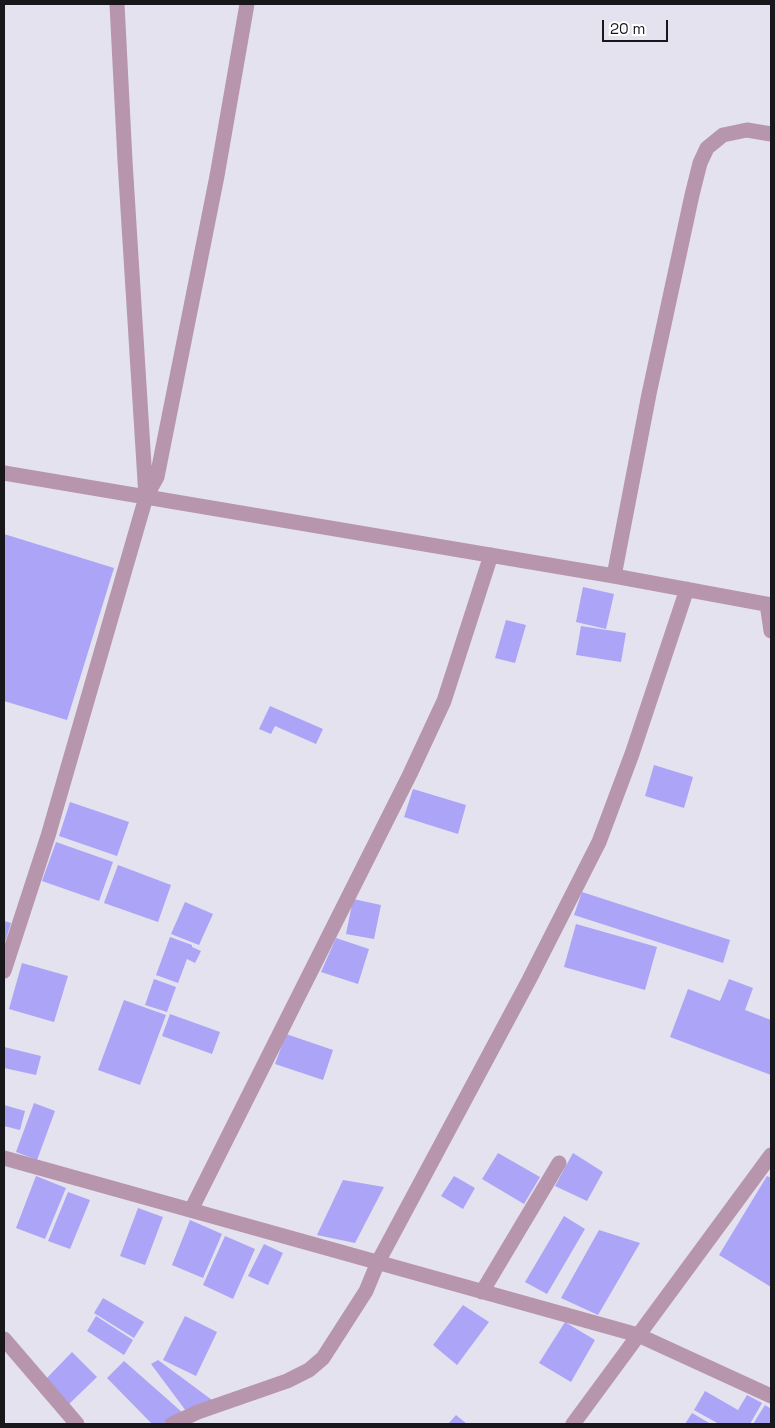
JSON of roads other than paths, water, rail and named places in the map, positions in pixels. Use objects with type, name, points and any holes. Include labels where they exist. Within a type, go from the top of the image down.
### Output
[{"type":"street","points":[[117,4],[146,498]]},
{"type":"street","points":[[4,971],[48,836],[146,498],[157,477],[217,176],[247,4]]},
{"type":"street","points":[[614,576],[649,394],[700,163],[707,148],[723,135],[747,130],[771,134]]},
{"type":"street","points":[[4,473],[769,604],[771,631]]},
{"type":"street","points":[[191,1210],[419,756],[444,702],[491,555]]},
{"type":"street","points":[[172,1424],[198,1412],[288,1381],[310,1370],[323,1358],[366,1291],[378,1262],[529,980],[599,842],[632,754],[687,589]]},
{"type":"street","points":[[572,1424],[771,1155]]},
{"type":"street","points":[[4,1158],[638,1335],[771,1396]]},
{"type":"street","points":[[482,1292],[559,1163]]},
{"type":"street","points":[[4,1339],[77,1424]]}]
